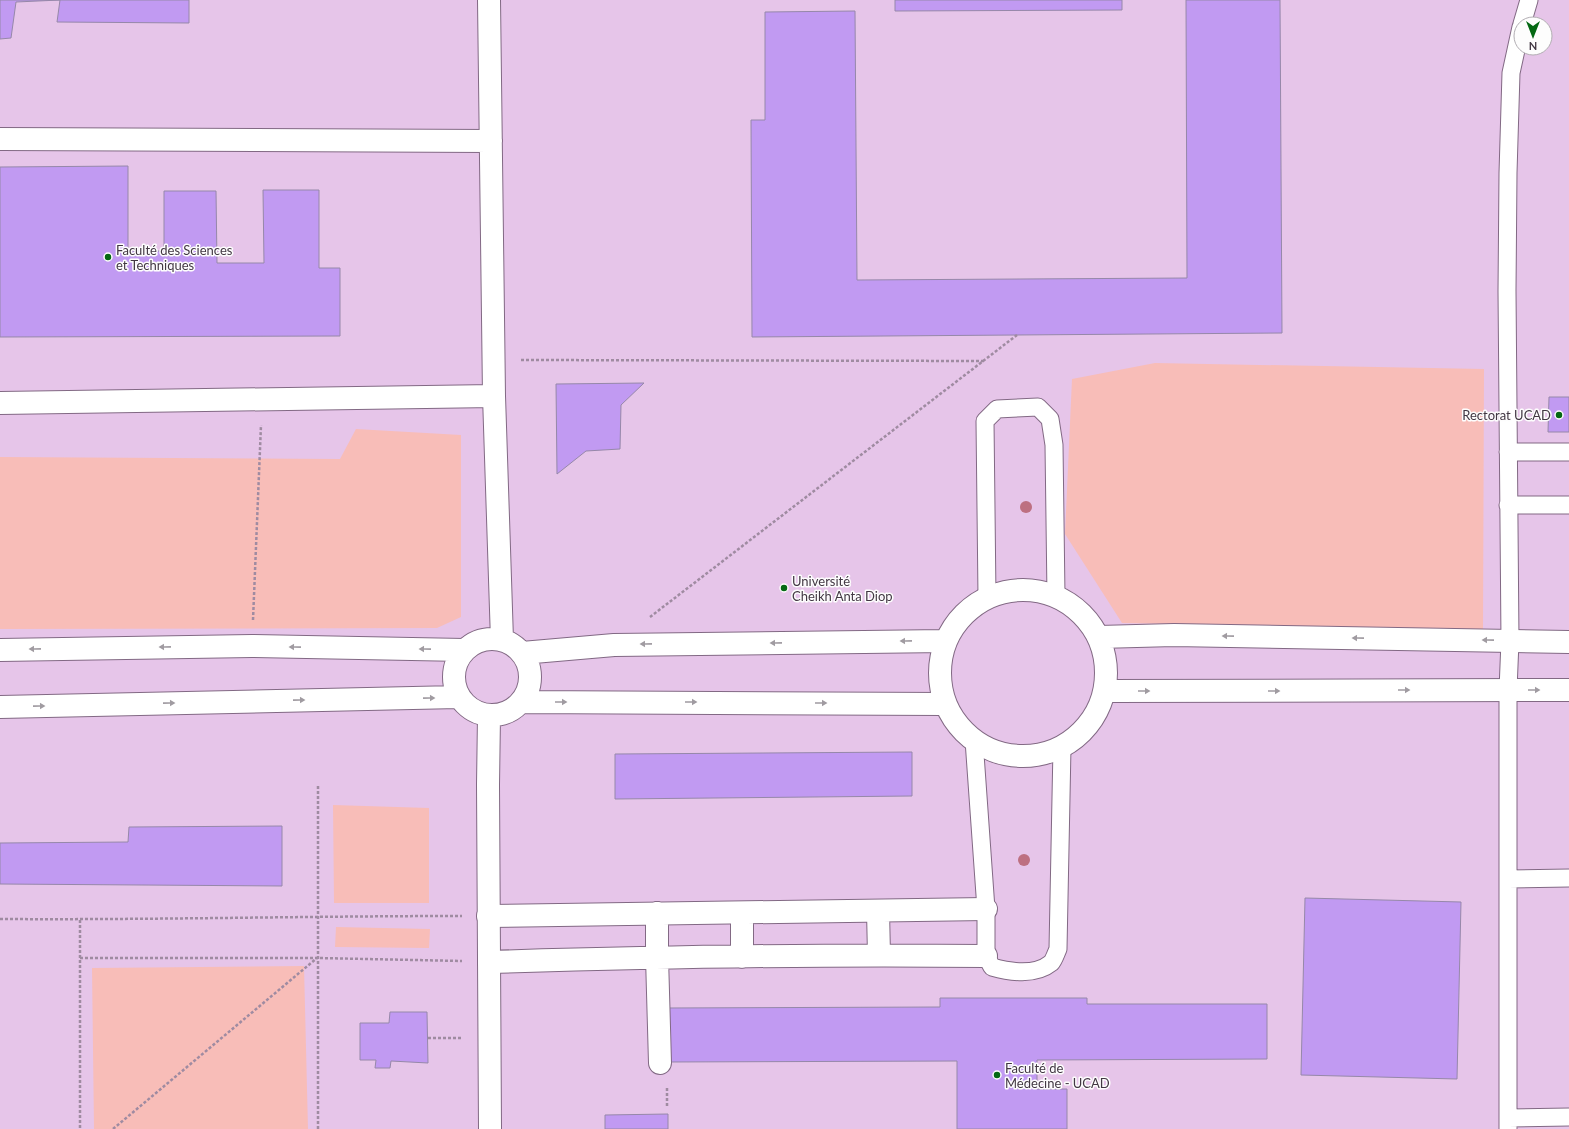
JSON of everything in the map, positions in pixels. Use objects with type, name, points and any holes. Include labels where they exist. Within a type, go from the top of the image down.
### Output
[{"type":"street","points":[[489,0],[493,360],[502,640]]},
{"type":"street","points":[[0,138],[491,142]]},
{"type":"street","points":[[0,403],[262,398],[494,396]]},
{"type":"street","points":[[1009,590],[1033,590],[1056,596],[1073,606],[1083,615],[1099,637],[1106,664],[1105,691],[1096,714],[1082,732],[1062,747],[1040,754],[1016,756],[994,751],[974,740],[956,724],[945,704],[940,683],[940,661],[945,641],[955,623],[970,608],[987,597],[1009,590]]},
{"type":"street","points":[[1099,637],[1174,635],[1569,642]]},
{"type":"street","points":[[492,638],[502,640],[513,645],[522,653],[528,664],[530,677],[528,690],[522,702],[507,712],[489,716],[477,713],[466,706],[458,697],[454,685],[453,673],[456,661],[464,650],[472,644],[492,638]]},
{"type":"street","points":[[522,653],[614,645],[945,641]]},
{"type":"street","points":[[0,650],[252,646],[464,650]]},
{"type":"street","points":[[1105,691],[1569,690]]},
{"type":"street","points":[[0,707],[458,697]]},
{"type":"street","points":[[522,702],[945,704]]},
{"type":"street","points":[[489,716],[488,916],[490,1129]]},
{"type":"street","points":[[488,916],[986,909]]},
{"type":"street","points":[[878,911],[878,955]]},
{"type":"street","points":[[742,913],[742,957]]},
{"type":"street","points":[[658,914],[657,957],[660,1063]]},
{"type":"street","points":[[489,962],[657,957],[878,955],[986,956]]},
{"type":"lane","points":[[1524,16],[1529,0]]},
{"type":"lane","points":[[1515,56],[1511,73],[1507,283],[1510,641],[1508,690],[1508,1124],[1569,1117]]},
{"type":"lane","points":[[987,597],[985,421],[997,409],[1038,407],[1050,419],[1054,445],[1056,596]]},
{"type":"lane","points":[[1508,452],[1569,452]]},
{"type":"lane","points":[[1508,505],[1569,505]]},
{"type":"lane","points":[[974,740],[986,909],[986,956],[992,967],[1009,972],[1035,971],[1051,962],[1058,949],[1062,747]]},
{"type":"lane","points":[[1508,879],[1569,878]]},
{"type":"path","points":[[614,645],[1017,335]]},
{"type":"path","points":[[493,360],[984,361]]},
{"type":"path","points":[[252,646],[262,398]]},
{"type":"path","points":[[318,786],[318,1129]]},
{"type":"path","points":[[0,919],[488,916]]},
{"type":"path","points":[[80,919],[80,1129]]},
{"type":"path","points":[[80,958],[318,958],[489,962]]},
{"type":"path","points":[[113,1129],[318,958]]},
{"type":"path","points":[[428,1038],[489,1038]]},
{"type":"shaded area","name":"Université Cheikh Anta Diop","points":[[0,0],[1569,0],[1569,1129],[0,1129]]},
{"type":"shaded area","points":[[1155,363],[1484,369],[1483,630],[1122,623],[1065,534],[1072,379]]},
{"type":"shaded area","points":[[356,429],[461,435],[461,617],[437,628],[0,629],[0,457],[340,459]]},
{"type":"shaded area","points":[[333,805],[429,808],[429,903],[334,903]]},
{"type":"shaded area","points":[[336,927],[430,929],[429,948],[335,947]]},
{"type":"shaded area","points":[[304,966],[308,1129],[94,1129],[92,968]]},
{"type":"building","points":[[0,0],[60,0],[16,2],[11,38],[0,39]]},
{"type":"building","points":[[60,0],[189,0],[189,23],[57,22]]},
{"type":"building","points":[[895,0],[1122,0],[1122,10],[895,11]]},
{"type":"building","points":[[1186,0],[1280,0],[1282,333],[752,337],[751,120],[765,120],[765,12],[855,11],[857,280],[1187,278]]},
{"type":"building","name":"Faculté des Sciences et Techniques","points":[[128,166],[128,251],[164,251],[164,191],[216,191],[217,263],[264,263],[263,190],[319,190],[319,268],[340,268],[340,336],[0,337],[0,167]]},
{"type":"building","points":[[644,383],[621,405],[620,449],[586,451],[557,474],[556,384]]},
{"type":"building","name":"Rectorat UCAD","points":[[1549,397],[1569,397],[1569,432],[1548,432]]},
{"type":"building","points":[[912,752],[912,796],[615,799],[615,754]]},
{"type":"building","points":[[282,826],[282,886],[0,884],[0,843],[128,842],[129,827]]},
{"type":"building","points":[[1305,898],[1461,902],[1457,1079],[1301,1075]]},
{"type":"building","name":"Faculté de Médecine - UCAD","points":[[940,998],[1087,998],[1087,1004],[1267,1004],[1267,1059],[1037,1060],[1037,1089],[1067,1089],[1067,1129],[957,1129],[957,1061],[666,1062],[665,1008],[940,1007]]},
{"type":"building","points":[[390,1012],[427,1012],[428,1063],[391,1061],[390,1068],[375,1068],[376,1060],[360,1060],[360,1023],[389,1023]]},
{"type":"building","points":[[668,1114],[668,1129],[605,1129],[605,1115]]},
{"type":"place","name":"Faculté des Sciences et Techniques","points":[[108,257]]},
{"type":"place","name":"Rectorat UCAD","points":[[1559,415]]},
{"type":"place","name":"Université Cheikh Anta Diop","points":[[784,588]]},
{"type":"place","name":"Faculté de Médecine - UCAD","points":[[997,1075]]}]
